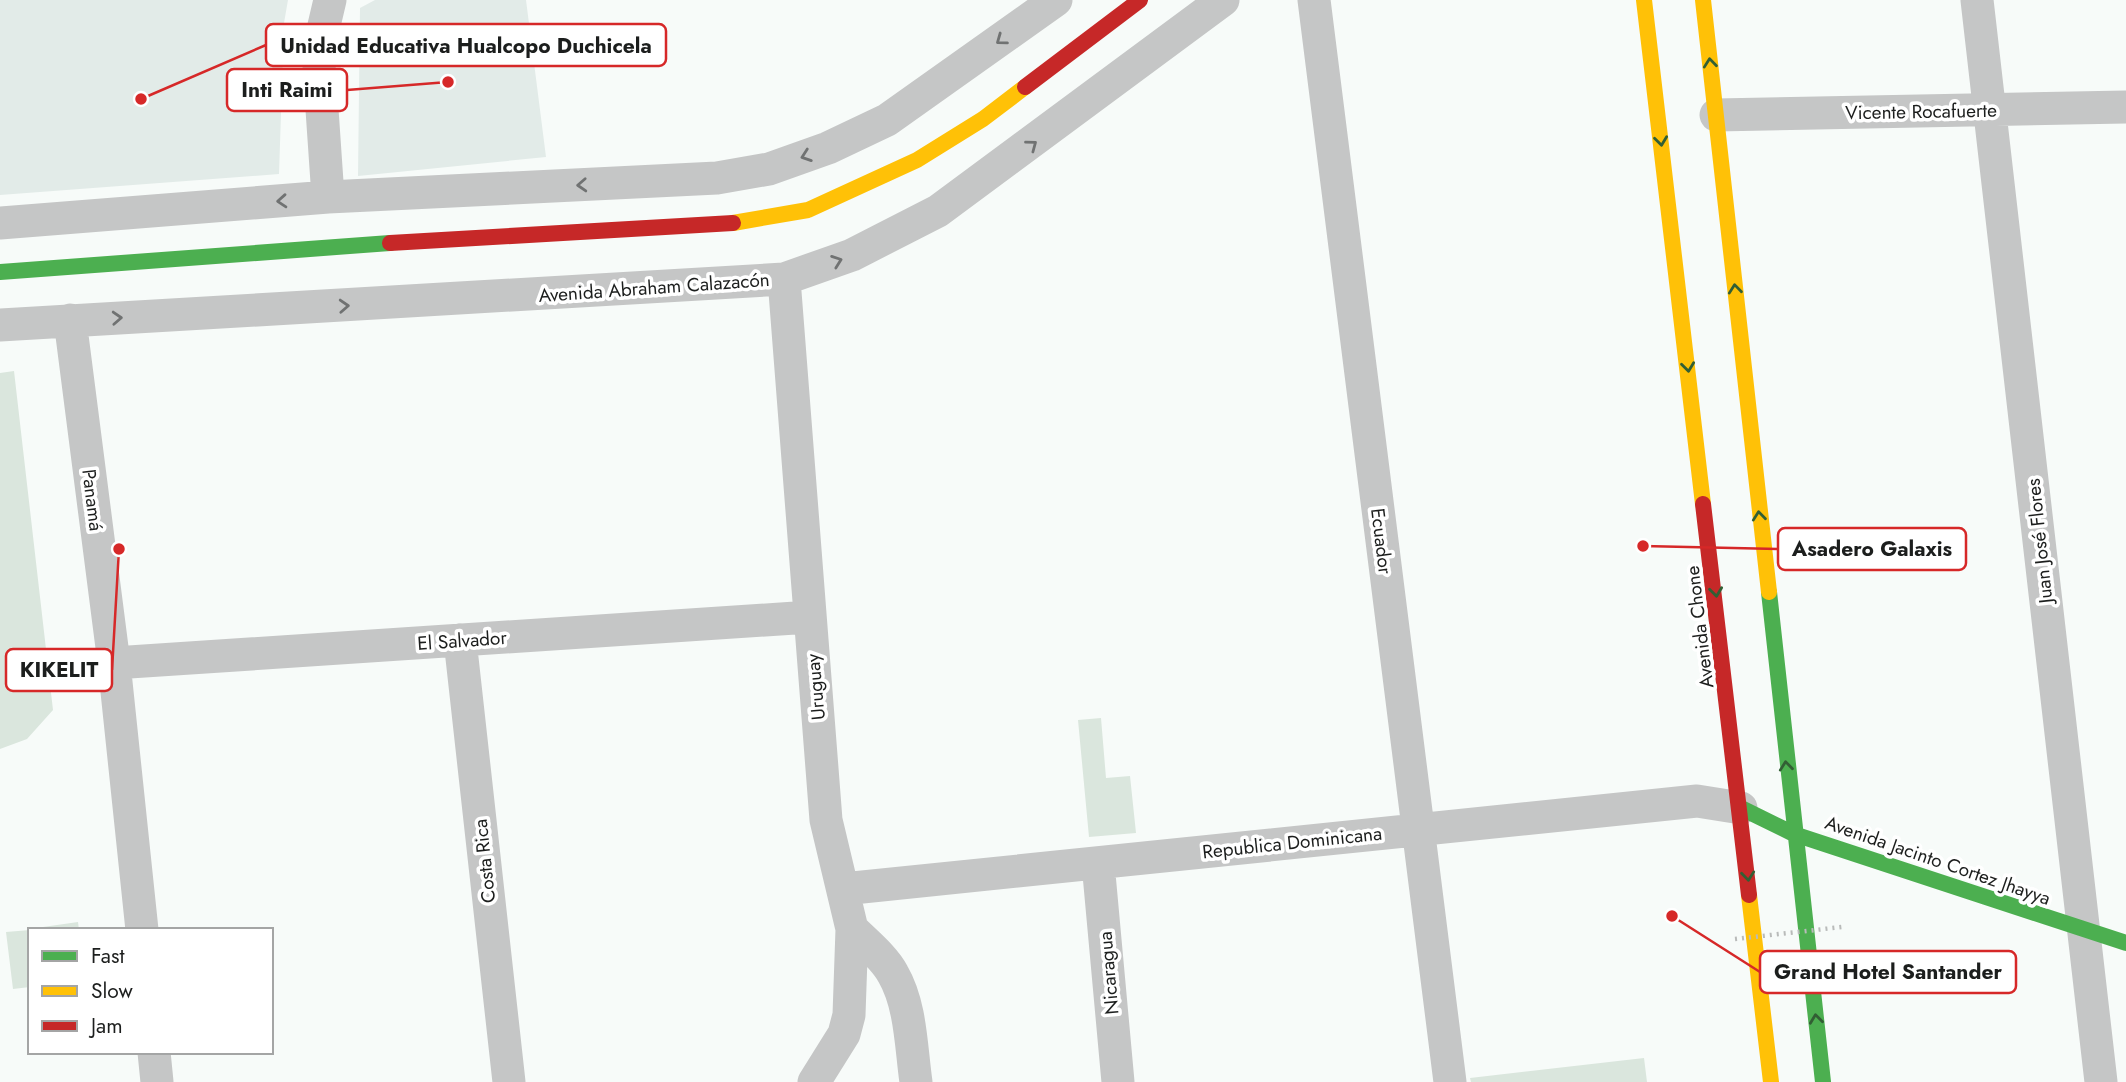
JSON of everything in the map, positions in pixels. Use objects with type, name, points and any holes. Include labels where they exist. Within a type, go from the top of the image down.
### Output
[{"type":"main road","points":[[0,272],[450,239],[724,225],[808,210],[917,160],[983,119],[1140,0]]},
{"type":"main road","name":"Avenida Chone","points":[[1644,0],[1741,808],[1771,1082]]},
{"type":"main road","points":[[1703,0],[1823,1082]]},
{"type":"main road","name":"Avenida Jacinto Cortez Jhayya","points":[[1741,808],[1794,834],[2082,931],[2126,943]]},
{"type":"street","points":[[328,197],[318,51],[330,0]]},
{"type":"street","points":[[0,223],[328,197],[704,178],[769,169],[828,148],[887,120],[1056,0]]},
{"type":"street","name":"Avenida Abraham Calazacón","points":[[0,325],[784,279],[852,255],[938,211],[1223,0]]},
{"type":"street","name":"Ecuador","points":[[1314,0],[1450,1082]]},
{"type":"street","name":"Juan José Flores","points":[[1977,0],[2101,1082]]},
{"type":"street","name":"Vicente Rocafuerte","points":[[1716,115],[2126,107]]},
{"type":"street","name":"Uruguay","points":[[784,279],[826,820],[852,929],[849,1015],[844,1034],[814,1082]]},
{"type":"street","name":"Panamá","points":[[71,320],[114,663],[142,928]]},
{"type":"street","name":"El Salvador","points":[[114,663],[810,617]]},
{"type":"street","name":"Costa Rica","points":[[460,640],[509,1082]]},
{"type":"street","name":"Republica Dominicana","points":[[843,889],[1696,801],[1741,808]]},
{"type":"street","name":"Nicaragua","points":[[1098,863],[1118,1082]]},
{"type":"street","points":[[852,929],[883,960],[898,984],[907,1017],[916,1082]]},
{"type":"street","points":[[154,1054],[157,1082]]},
{"type":"path","points":[[1735,939],[1842,927]]},
{"type":"shaded area","points":[[0,0],[288,0],[284,23],[279,174],[0,195]]},
{"type":"shaded area","points":[[375,0],[526,0],[546,157],[358,176],[360,8]]},
{"type":"building","points":[[14,371],[53,710],[27,739],[0,749],[0,373]]},
{"type":"building","points":[[1101,718],[1106,778],[1130,776],[1136,833],[1089,837],[1078,720]]},
{"type":"building","points":[[78,922],[79,928],[36,928]]},
{"type":"building","points":[[28,930],[28,987],[13,989],[6,932]]},
{"type":"building","points":[[1644,1058],[1647,1082],[1471,1082],[1470,1078]]},
{"type":"traffic: fast","points":[[0,272],[390,243]]},
{"type":"traffic: fast","points":[[1769,592],[1823,1082]]},
{"type":"traffic: fast","points":[[1741,808],[1794,834],[2126,943]]},
{"type":"traffic: slow","points":[[1644,0],[1703,504]]},
{"type":"traffic: slow","points":[[1703,0],[1769,592]]},
{"type":"traffic: slow","points":[[733,223],[808,210],[917,160],[983,119],[1025,87]]},
{"type":"traffic: slow","points":[[1749,895],[1771,1082]]},
{"type":"traffic: jam","points":[[1025,87],[1140,0]]},
{"type":"traffic: jam","points":[[390,243],[733,223]]},
{"type":"traffic: jam","points":[[1703,504],[1749,895]]},
{"type":"place","name":"Inti Raimi","points":[[448,82]]},
{"type":"place","name":"Unidad Educativa Hualcopo Duchicela","points":[[141,99]]},
{"type":"place","name":"Asadero Galaxis","points":[[1643,546]]},
{"type":"place","name":"KIKELIT","points":[[119,549]]},
{"type":"place","name":"Grand Hotel Santander","points":[[1672,916]]}]
